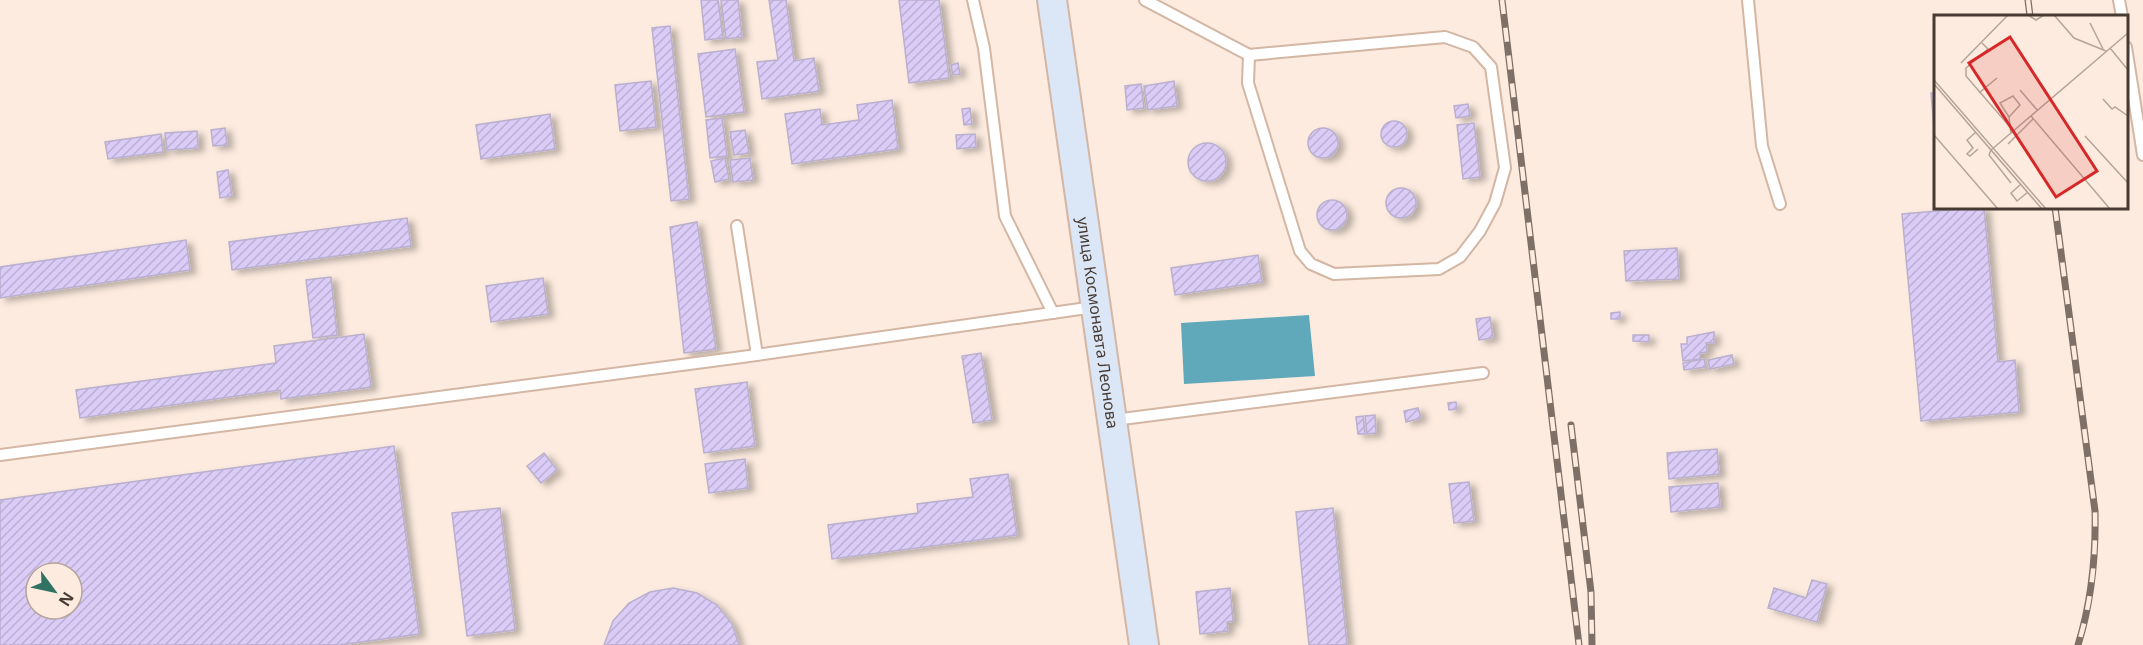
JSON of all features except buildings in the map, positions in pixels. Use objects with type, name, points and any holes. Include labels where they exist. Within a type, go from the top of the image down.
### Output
[{"type":"street","name":"улица Космонавта Леонова","points":[[1052,0],[1143,645]]},
{"type":"lane","points":[[973,0],[984,48],[1005,216],[1053,313]]},
{"type":"lane","points":[[1145,0],[1249,55],[1445,37],[1473,47],[1491,67],[1505,168],[1490,213],[1480,231],[1460,257],[1439,269],[1334,274],[1311,264],[1300,251],[1248,83],[1249,55]]},
{"type":"lane","points":[[1748,0],[1762,146],[1780,204]]},
{"type":"lane","points":[[2119,0],[2122,15]]},
{"type":"lane","points":[[2128,54],[2143,155]]},
{"type":"lane","points":[[737,226],[757,355]]},
{"type":"lane","points":[[0,455],[757,355],[1095,307]]},
{"type":"lane","points":[[1111,421],[1483,373]]},
{"type":"water","points":[[1309,315],[1315,376],[1184,384],[1181,323]]},
{"type":"railway","points":[[1502,0],[1579,645]]},
{"type":"railway","points":[[2028,0],[2030,15]]},
{"type":"railway","points":[[2055,208],[2095,511],[2092,578],[2087,612],[2078,645]]},
{"type":"railway","points":[[1571,425],[1591,592],[1592,645]]}]
